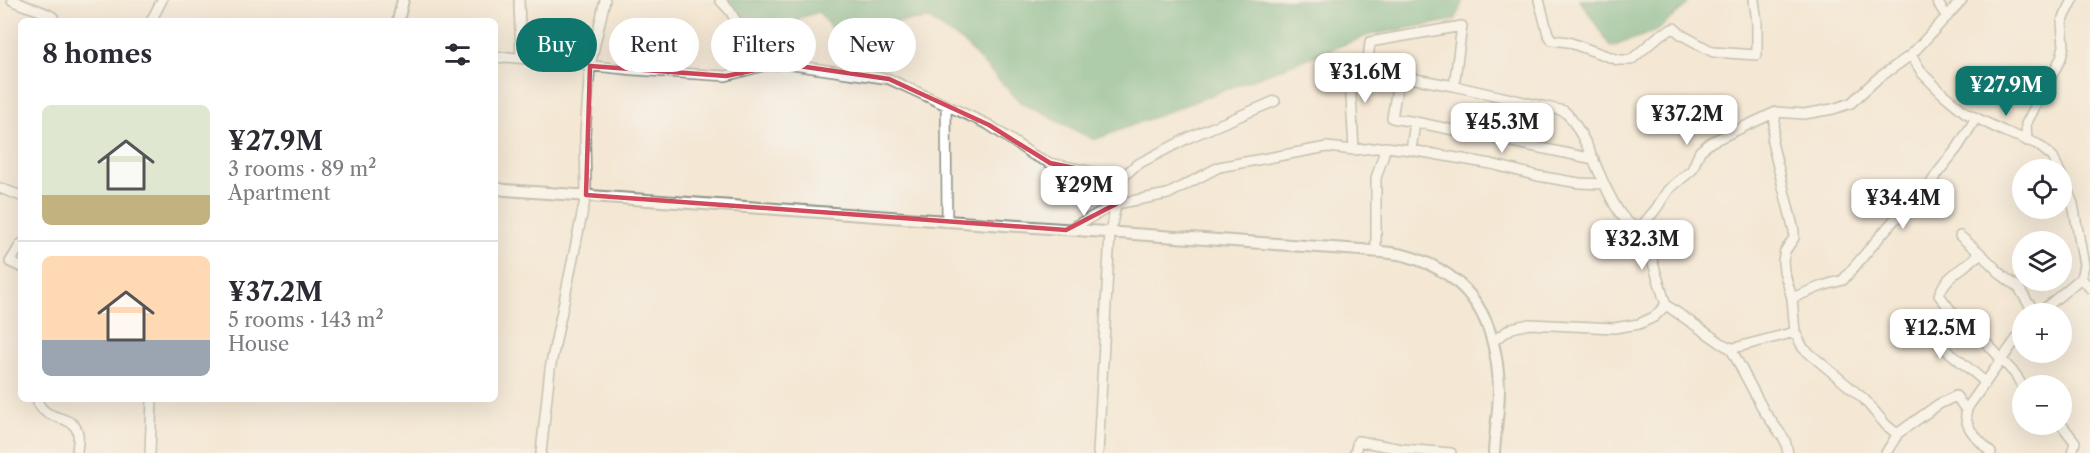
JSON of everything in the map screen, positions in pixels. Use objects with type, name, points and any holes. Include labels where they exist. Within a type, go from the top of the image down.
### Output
[{"type":"street","points":[[12,0],[21,5],[42,9],[53,18]]},
{"type":"street","points":[[153,18],[162,0]]},
{"type":"street","points":[[399,18],[403,0]]},
{"type":"street","points":[[519,0],[519,18]]},
{"type":"street","points":[[597,35],[605,0]]},
{"type":"street","points":[[720,0],[734,18]]},
{"type":"street","points":[[1539,0],[1548,34],[1552,40],[1568,42],[1618,60],[1631,60],[1660,35],[1674,28],[1713,52],[1757,55],[1754,0]]},
{"type":"street","points":[[1936,0],[1947,17]]},
{"type":"street","points":[[1639,229],[1668,190],[1692,170],[1700,151],[1711,142],[1776,112],[1804,114],[1851,104],[1877,79],[1911,55],[1962,0]]},
{"type":"street","points":[[2027,141],[2026,124],[2061,58],[2064,46],[2062,22],[2073,0]]},
{"type":"street","points":[[1454,86],[1462,26],[1370,42],[1367,69],[1564,111],[1570,117],[1594,159],[1620,214],[1633,227],[1639,229],[1653,263],[1666,305],[1730,347],[1764,411],[1785,440],[1788,453]]},
{"type":"street","points":[[1911,55],[1923,74],[1943,94],[1976,118],[2037,144],[2054,159]]},
{"type":"street","points":[[498,58],[516,58]]},
{"type":"street","points":[[1349,61],[1354,150]]},
{"type":"street","points":[[597,67],[726,76],[741,72]]},
{"type":"street","points":[[816,68],[889,79],[989,125],[1012,138],[1033,155],[1050,163],[1122,178]]},
{"type":"street","points":[[541,453],[550,369],[586,195],[585,134],[590,72]]},
{"type":"street","points":[[1399,76],[1392,118],[1594,159]]},
{"type":"street","points":[[1098,453],[1110,233],[1122,178],[1136,165],[1181,141],[1228,119],[1275,101]]},
{"type":"street","points":[[946,105],[947,222]]},
{"type":"street","points":[[1776,112],[1772,142],[1794,231],[1794,238],[1785,251],[1783,261],[1792,298],[1795,332],[1803,348],[1864,399],[1886,425],[1897,434],[1899,432]]},
{"type":"street","points":[[1792,298],[1822,285],[1843,280],[1894,220],[1918,205],[1976,118]]},
{"type":"street","points":[[1411,150],[1415,122]]},
{"type":"street","points":[[1066,230],[1116,204],[1168,194],[1219,167],[1327,147],[1354,150],[1386,147],[1411,150],[1568,181],[1604,184]]},
{"type":"street","points":[[1376,252],[1376,178],[1386,147]]},
{"type":"street","points":[[0,188],[18,195]]},
{"type":"street","points":[[498,188],[1406,255],[1453,278],[1480,308],[1493,341],[1499,390],[1494,453]]},
{"type":"street","points":[[2050,303],[2081,278],[2084,265],[2072,202]]},
{"type":"street","points":[[1960,236],[2019,288],[2028,303]]},
{"type":"street","points":[[18,249],[10,262],[18,266]]},
{"type":"street","points":[[1980,253],[1943,282],[1939,295],[1963,326],[1981,337],[2016,375]]},
{"type":"street","points":[[2081,278],[2090,288]]},
{"type":"street","points":[[1493,341],[1512,328],[1529,324],[1614,328],[1639,324],[1654,317],[1666,305]]},
{"type":"street","points":[[1913,321],[1937,344],[1946,348],[1985,382]]},
{"type":"street","points":[[1730,347],[1742,347],[1795,332]]},
{"type":"street","points":[[1991,453],[1966,423],[1964,416],[2012,345]]},
{"type":"street","points":[[1886,453],[1899,432],[1939,404],[1956,396],[1966,411]]},
{"type":"street","points":[[38,402],[47,414],[62,418],[75,427],[78,434],[77,453]]},
{"type":"street","points":[[150,453],[152,402]]},
{"type":"street","points":[[2070,435],[2075,442],[2072,453]]},
{"type":"street","points":[[1355,453],[1358,441],[1402,449],[1451,453]]},
{"type":"highlighted area","points":[[785,64],[889,79],[989,125],[1050,163],[1122,178],[1116,204],[1066,230],[586,195],[590,66],[726,76]]},
{"type":"green space","points":[[724,0],[1463,0],[1455,20],[1369,35],[1094,140],[1021,103],[963,42],[929,19],[828,18],[828,24],[819,12],[799,18],[737,18]]},
{"type":"green space","points":[[1580,0],[1684,0],[1688,4],[1656,31],[1611,47]]}]
